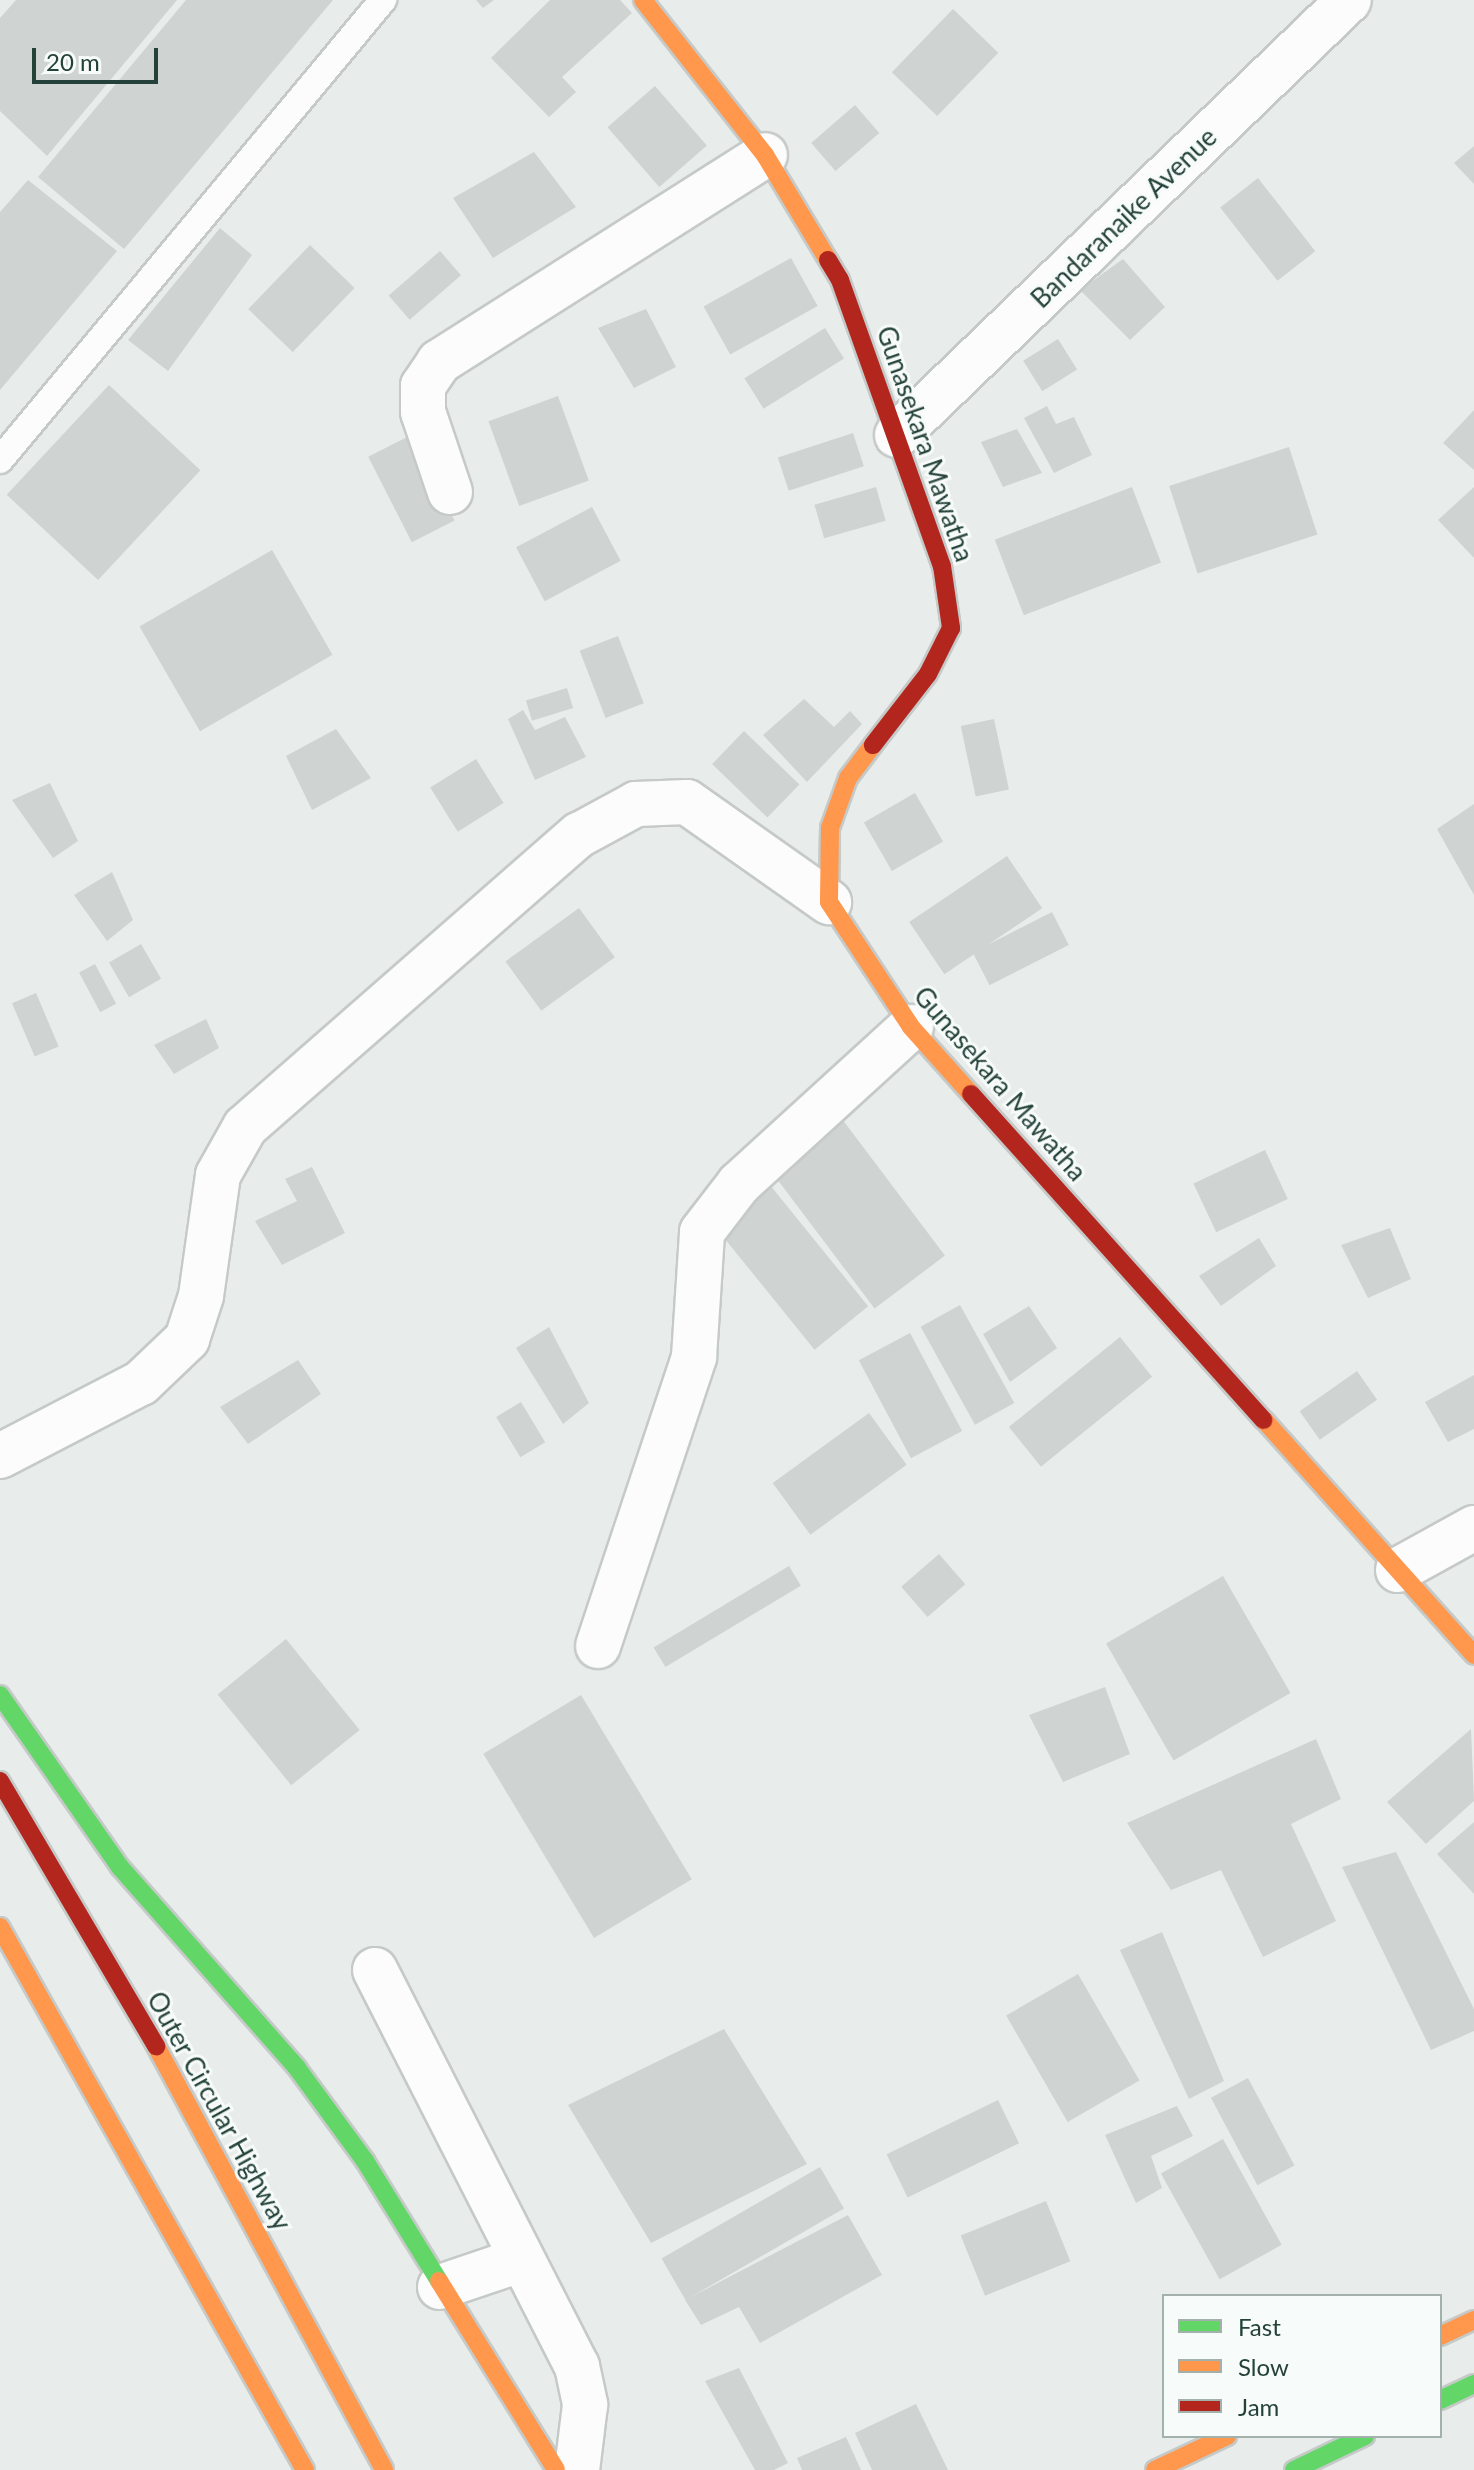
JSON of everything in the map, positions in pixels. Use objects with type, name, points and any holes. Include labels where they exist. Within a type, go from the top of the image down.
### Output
[{"type":"main road","name":"Gunasekara Mawatha","points":[[643,0],[765,155],[840,280],[942,566],[951,628],[928,674],[848,778],[830,828],[829,902],[911,1027],[1474,1655]]},
{"type":"main road","points":[[0,1695],[120,1867],[297,2068],[365,2161],[440,2287],[556,2470]]},
{"type":"main road","name":"Outer Circular Highway","points":[[0,1781],[137,2012],[384,2470]]},
{"type":"main road","points":[[0,1927],[305,2470]]},
{"type":"main road","points":[[1442,2335],[1474,2320]]},
{"type":"main road","points":[[1442,2399],[1474,2384]]},
{"type":"main road","points":[[1155,2470],[1223,2438]]},
{"type":"main road","points":[[1294,2470],[1361,2438]]},
{"type":"street","name":"Bandaranaike Avenue","points":[[897,435],[1349,0]]},
{"type":"street","points":[[450,492],[423,412],[423,386],[439,362],[765,155]]},
{"type":"street","points":[[0,1456],[141,1383],[187,1339],[201,1296],[218,1175],[245,1127],[579,835],[636,804],[687,802],[829,902]]},
{"type":"street","points":[[598,1646],[694,1357],[702,1232],[739,1184],[911,1027]]},
{"type":"street","points":[[1398,1570],[1474,1528]]},
{"type":"street","points":[[375,1970],[520,2260],[577,2366],[585,2405],[577,2470]]},
{"type":"street","points":[[440,2287],[520,2260]]},
{"type":"lane","points":[[0,460],[383,0]]},
{"type":"building","points":[[16,0],[177,0],[47,156],[0,111],[0,18]]},
{"type":"building","points":[[186,0],[333,0],[124,249],[38,177]]},
{"type":"building","points":[[476,0],[494,0],[483,8]]},
{"type":"building","points":[[550,0],[620,0],[632,13],[562,77],[576,92],[549,117],[491,58]]},
{"type":"building","points":[[953,9],[998,53],[937,116],[892,72]]},
{"type":"building","points":[[655,86],[707,146],[659,187],[607,127]]},
{"type":"building","points":[[855,105],[879,133],[836,171],[811,143]]},
{"type":"building","points":[[1474,146],[1474,184],[1454,163]]},
{"type":"building","points":[[534,152],[576,207],[493,258],[453,198]]},
{"type":"building","points":[[1258,178],[1315,251],[1277,281],[1220,208]]},
{"type":"building","points":[[28,180],[117,251],[0,390],[0,212]]},
{"type":"building","points":[[220,228],[252,255],[168,371],[128,340]]},
{"type":"building","points":[[310,245],[355,288],[293,352],[248,309]]},
{"type":"building","points":[[440,251],[461,275],[410,320],[389,296]]},
{"type":"building","points":[[791,258],[818,306],[730,355],[704,306]]},
{"type":"building","points":[[1123,259],[1165,307],[1130,340],[1080,290]]},
{"type":"building","points":[[646,309],[676,367],[634,388],[598,328]]},
{"type":"building","points":[[825,328],[844,359],[764,409],[744,378]]},
{"type":"building","points":[[1058,339],[1077,370],[1042,391],[1023,361]]},
{"type":"building","points":[[109,385],[200,470],[98,580],[7,495]]},
{"type":"building","points":[[558,396],[589,481],[519,506],[488,421]]},
{"type":"building","points":[[1047,406],[1056,424],[1074,417],[1092,455],[1054,473],[1024,418]]},
{"type":"building","points":[[1474,410],[1474,470],[1443,443]]},
{"type":"building","points":[[1017,429],[1042,473],[1003,487],[981,442]]},
{"type":"building","points":[[853,433],[864,466],[789,491],[778,457]]},
{"type":"building","points":[[411,435],[455,521],[412,542],[368,457]]},
{"type":"building","points":[[1289,447],[1317,534],[1198,573],[1169,486]]},
{"type":"building","points":[[876,487],[886,521],[824,538],[814,505]]},
{"type":"building","points":[[1132,487],[1161,563],[1024,615],[995,540]]},
{"type":"building","points":[[1474,487],[1474,558],[1438,520]]},
{"type":"building","points":[[592,507],[621,561],[545,601],[516,547]]},
{"type":"building","points":[[272,550],[332,655],[200,731],[139,626]]},
{"type":"building","points":[[618,636],[644,703],[606,718],[580,651]]},
{"type":"building","points":[[567,688],[573,708],[532,721],[526,701]]},
{"type":"building","points":[[804,699],[834,727],[850,711],[862,724],[807,782],[763,735]]},
{"type":"building","points":[[523,710],[535,730],[565,717],[586,757],[535,780],[508,719]]},
{"type":"building","points":[[994,719],[1009,789],[976,796],[961,726]]},
{"type":"building","points":[[336,729],[371,778],[312,810],[286,756]]},
{"type":"building","points":[[744,731],[799,784],[767,818],[712,764]]},
{"type":"building","points":[[476,759],[504,803],[458,832],[430,788]]},
{"type":"building","points":[[50,783],[78,841],[53,858],[12,800]]},
{"type":"building","points":[[915,793],[943,841],[892,871],[864,822]]},
{"type":"building","points":[[1474,804],[1474,895],[1437,829]]},
{"type":"building","points":[[1007,856],[1042,908],[944,974],[909,922]]},
{"type":"building","points":[[112,872],[133,920],[107,941],[74,895]]},
{"type":"building","points":[[579,908],[615,957],[541,1011],[505,961]]},
{"type":"building","points":[[1052,912],[1069,945],[989,985],[973,952]]},
{"type":"building","points":[[141,944],[161,979],[129,997],[109,962]]},
{"type":"building","points":[[95,964],[116,1004],[100,1012],[79,972]]},
{"type":"building","points":[[36,993],[59,1046],[35,1057],[12,1003]]},
{"type":"building","points":[[206,1019],[219,1048],[174,1074],[154,1045]]},
{"type":"building","points":[[842,1119],[945,1256],[875,1309],[772,1172]]},
{"type":"building","points":[[1265,1150],[1288,1199],[1216,1232],[1193,1183]]},
{"type":"building","points":[[312,1167],[345,1233],[282,1265],[255,1221],[297,1201],[285,1179]]},
{"type":"building","points":[[770,1185],[868,1306],[815,1350],[716,1228]]},
{"type":"building","points":[[1390,1228],[1411,1279],[1368,1298],[1341,1245]]},
{"type":"building","points":[[1259,1238],[1276,1266],[1221,1306],[1199,1276]]},
{"type":"building","points":[[960,1305],[1014,1403],[975,1425],[921,1327]]},
{"type":"building","points":[[1029,1306],[1057,1348],[1010,1382],[983,1334]]},
{"type":"building","points":[[549,1327],[589,1403],[563,1424],[516,1348]]},
{"type":"building","points":[[910,1333],[962,1431],[911,1458],[859,1360]]},
{"type":"building","points":[[1120,1337],[1152,1377],[1041,1467],[1009,1427]]},
{"type":"building","points":[[298,1360],[321,1394],[248,1444],[220,1407]]},
{"type":"building","points":[[1357,1371],[1377,1400],[1320,1440],[1300,1411]]},
{"type":"building","points":[[1474,1375],[1474,1429],[1448,1442],[1425,1402]]},
{"type":"building","points":[[521,1402],[545,1442],[520,1457],[496,1417]]},
{"type":"building","points":[[869,1413],[907,1465],[810,1535],[773,1483]]},
{"type":"building","points":[[939,1554],[965,1584],[928,1617],[901,1587]]},
{"type":"building","points":[[789,1566],[801,1586],[665,1667],[654,1647]]},
{"type":"building","points":[[1223,1576],[1290,1693],[1174,1760],[1106,1644]]},
{"type":"building","points":[[286,1639],[360,1730],[291,1785],[218,1694]]},
{"type":"building","points":[[1105,1687],[1130,1754],[1063,1782],[1029,1715]]},
{"type":"building","points":[[581,1695],[692,1879],[594,1938],[483,1754]]},
{"type":"building","points":[[1471,1729],[1474,1801],[1426,1844],[1387,1802]]},
{"type":"building","points":[[1316,1739],[1341,1799],[1291,1824],[1336,1921],[1263,1957],[1221,1870],[1171,1890],[1127,1823]]},
{"type":"building","points":[[1474,1822],[1474,1894],[1437,1854]]},
{"type":"building","points":[[1396,1852],[1474,2009],[1474,2031],[1431,2050],[1342,1867]]},
{"type":"building","points":[[1162,1932],[1224,2081],[1189,2099],[1120,1950]]},
{"type":"building","points":[[1078,1974],[1140,2081],[1068,2122],[1006,2016]]},
{"type":"building","points":[[724,2029],[807,2164],[651,2243],[568,2105]]},
{"type":"building","points":[[1248,2078],[1294,2165],[1257,2185],[1211,2098]]},
{"type":"building","points":[[998,2100],[1019,2143],[908,2198],[887,2154]]},
{"type":"building","points":[[1177,2106],[1193,2136],[1151,2156],[1162,2188],[1136,2203],[1105,2135]]},
{"type":"building","points":[[1223,2139],[1282,2245],[1220,2279],[1161,2173]]},
{"type":"building","points":[[820,2167],[844,2209],[686,2300],[662,2258]]},
{"type":"building","points":[[1046,2201],[1070,2261],[985,2296],[961,2235]]},
{"type":"building","points":[[848,2215],[882,2275],[760,2343],[739,2307],[701,2325],[685,2300]]},
{"type":"building","points":[[739,2368],[788,2463],[774,2470],[755,2470],[705,2381]]},
{"type":"building","points":[[916,2404],[948,2470],[872,2470],[855,2433]]},
{"type":"building","points":[[846,2437],[861,2470],[802,2470],[797,2458]]},
{"type":"traffic: fast","points":[[0,1695],[120,1867],[297,2068],[365,2161],[439,2281]]},
{"type":"traffic: fast","points":[[1442,2399],[1474,2384]]},
{"type":"traffic: fast","points":[[1294,2470],[1361,2438]]},
{"type":"traffic: slow","points":[[643,0],[765,155],[828,260]]},
{"type":"traffic: slow","points":[[873,745],[848,778],[830,828],[829,902],[911,1027],[971,1094]]},
{"type":"traffic: slow","points":[[1264,1420],[1474,1655]]},
{"type":"traffic: slow","points":[[0,1927],[305,2470]]},
{"type":"traffic: slow","points":[[156,2046],[384,2470]]},
{"type":"traffic: slow","points":[[439,2281],[556,2470]]},
{"type":"traffic: slow","points":[[1442,2335],[1474,2320]]},
{"type":"traffic: slow","points":[[1155,2470],[1223,2438]]},
{"type":"traffic: jam","points":[[828,260],[840,280],[942,566],[951,628],[928,674],[873,745]]},
{"type":"traffic: jam","points":[[971,1094],[1264,1420]]},
{"type":"traffic: jam","points":[[0,1781],[156,2046]]}]
